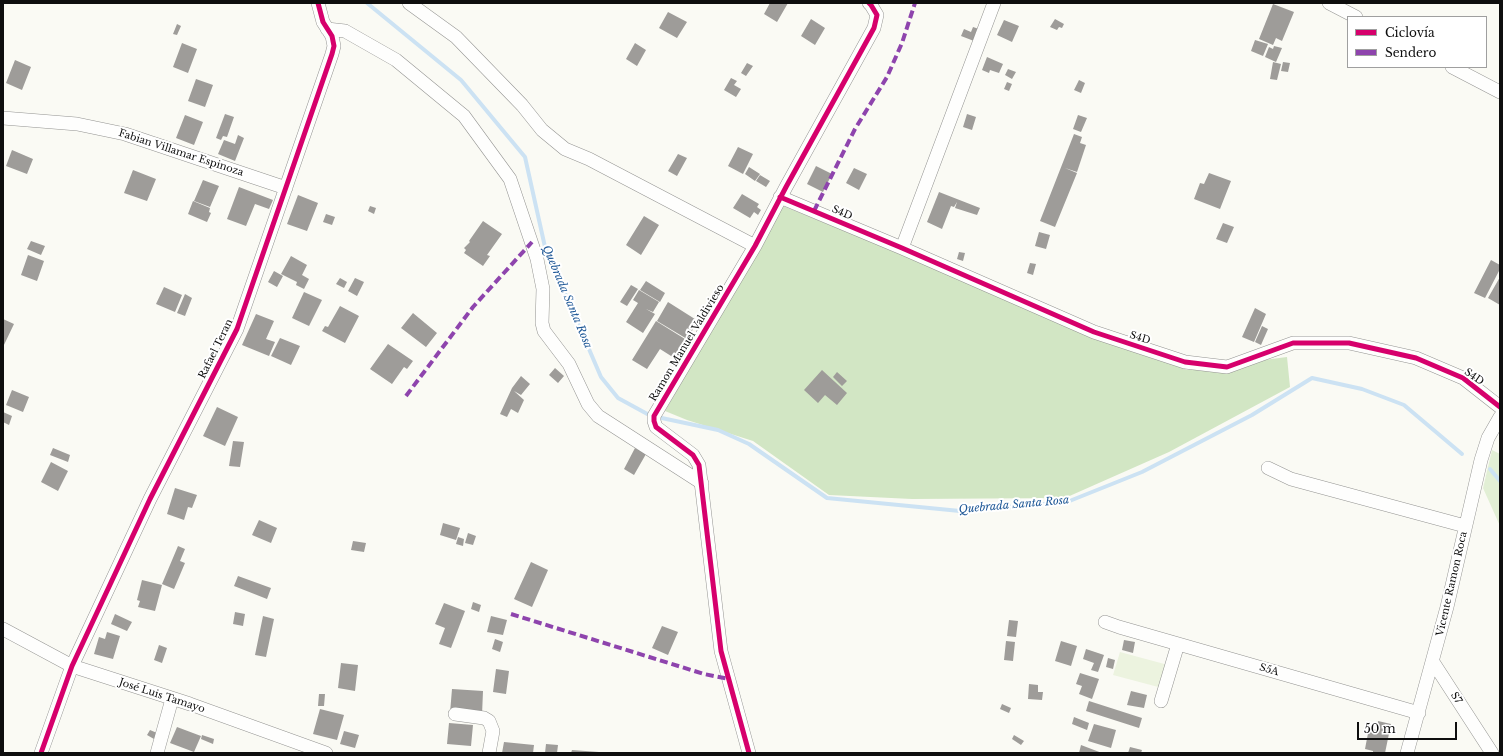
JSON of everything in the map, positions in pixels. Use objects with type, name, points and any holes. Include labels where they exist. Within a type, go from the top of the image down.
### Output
[{"type":"street","name":"Rafael Teran","points":[[41,753],[72,666],[150,499],[237,329],[334,46],[332,36],[323,22],[318,3]]},
{"type":"street","points":[[409,3],[456,37],[522,105],[542,130],[565,149],[589,159],[755,246]]},
{"type":"street","name":"Ramon Manuel Valdivieso","points":[[749,753],[721,651],[700,465],[693,455],[656,427],[654,416],[755,246],[780,197],[874,28],[877,15],[869,3]]},
{"type":"street","points":[[902,248],[994,3]]},
{"type":"street","points":[[1329,3],[1354,16]]},
{"type":"street","points":[[327,29],[345,31],[396,60],[464,116],[510,179],[537,259],[543,289],[542,323],[544,331],[569,364],[588,404],[598,416],[702,483]]},
{"type":"street","points":[[1454,68],[1500,92]]},
{"type":"street","name":"Fabian Villamar Espinoza","points":[[3,118],[77,124],[125,134],[286,188]]},
{"type":"street","name":"S4D","points":[[780,197],[902,248],[1094,332],[1185,362],[1227,367],[1293,343],[1349,343],[1416,358],[1463,378],[1500,407]]},
{"type":"street","name":"Vicente Ramon Roca","points":[[1407,753],[1433,662],[1481,460],[1488,438],[1500,417]]},
{"type":"street","points":[[1268,468],[1296,481],[1465,526]]},
{"type":"street","name":"S5A","points":[[1105,622],[1419,713]]},
{"type":"street","name":"José Luis Tamayo","points":[[3,628],[72,666],[326,753]]},
{"type":"street","points":[[1161,701],[1178,644]]},
{"type":"street","name":"S7","points":[[1433,662],[1492,753]]},
{"type":"street","points":[[157,753],[172,699]]},
{"type":"street","points":[[455,714],[484,718],[489,721],[493,731],[489,753]]},
{"type":"green space","points":[[783,206],[1187,370],[1287,357],[1290,387],[1169,452],[1065,498],[912,499],[829,495],[753,441],[687,420],[665,411]]},
{"type":"green space","points":[[1492,450],[1500,454],[1500,526],[1483,488]]},
{"type":"green space","points":[[1120,652],[1168,665],[1162,688],[1113,675]]},
{"type":"building","points":[[770,3],[788,3],[777,22],[764,14]]},
{"type":"building","points":[[1273,4],[1294,12],[1282,41],[1276,38],[1273,45],[1259,39]]},
{"type":"building","points":[[668,12],[687,22],[677,38],[659,28]]},
{"type":"building","points":[[811,19],[825,28],[815,45],[801,36]]},
{"type":"building","points":[[1055,19],[1064,24],[1062,28],[1059,27],[1057,30],[1050,27]]},
{"type":"building","points":[[1004,20],[1019,26],[1012,42],[997,35]]},
{"type":"building","points":[[177,24],[181,26],[177,35],[173,34]]},
{"type":"building","points":[[973,27],[979,29],[974,41],[961,36],[964,29],[971,32]]},
{"type":"building","points":[[1255,40],[1268,44],[1263,56],[1251,51]]},
{"type":"building","points":[[182,43],[197,49],[188,73],[173,67]]},
{"type":"building","points":[[635,43],[646,50],[637,66],[626,59]]},
{"type":"building","points":[[1274,46],[1282,48],[1276,62],[1265,57],[1269,47],[1273,49]]},
{"type":"building","points":[[987,57],[1003,64],[999,73],[990,70],[989,73],[982,70]]},
{"type":"building","points":[[15,60],[31,67],[22,90],[6,83]]},
{"type":"building","points":[[1273,62],[1281,64],[1277,80],[1270,79]]},
{"type":"building","points":[[1283,62],[1290,63],[1288,72],[1281,71]]},
{"type":"building","points":[[747,63],[753,66],[746,76],[741,73]]},
{"type":"building","points":[[1008,69],[1016,72],[1012,79],[1005,75]]},
{"type":"building","points":[[731,78],[737,81],[734,85],[741,89],[736,97],[724,90]]},
{"type":"building","points":[[196,79],[213,85],[205,107],[188,101]]},
{"type":"building","points":[[1079,80],[1085,83],[1081,93],[1074,90]]},
{"type":"building","points":[[1007,82],[1012,84],[1009,91],[1004,89]]},
{"type":"building","points":[[225,114],[234,117],[227,137],[223,136],[221,140],[216,138]]},
{"type":"building","points":[[967,114],[976,117],[972,130],[963,127]]},
{"type":"building","points":[[185,115],[203,122],[194,145],[176,138]]},
{"type":"building","points":[[1078,115],[1087,118],[1081,132],[1073,129]]},
{"type":"building","points":[[1074,134],[1082,137],[1080,143],[1086,145],[1077,172],[1065,168],[1077,173],[1055,227],[1040,221]]},
{"type":"building","points":[[238,135],[244,138],[235,161],[218,154],[224,140],[235,144]]},
{"type":"building","points":[[738,147],[753,154],[743,174],[728,166]]},
{"type":"building","points":[[12,150],[33,159],[27,174],[6,166]]},
{"type":"building","points":[[678,154],[687,158],[677,176],[668,171]]},
{"type":"building","points":[[816,166],[832,174],[823,192],[807,184]]},
{"type":"building","points":[[749,167],[760,174],[755,181],[745,174]]},
{"type":"building","points":[[854,168],[867,174],[859,190],[846,183]]},
{"type":"building","points":[[133,170],[156,179],[147,201],[124,193]]},
{"type":"building","points":[[1209,173],[1231,181],[1220,209],[1194,199],[1200,183],[1204,184]]},
{"type":"building","points":[[760,175],[770,181],[766,187],[756,181]]},
{"type":"building","points":[[203,180],[219,186],[210,207],[194,201]]},
{"type":"building","points":[[239,187],[273,200],[269,209],[255,204],[246,226],[227,219]]},
{"type":"building","points":[[939,192],[980,208],[977,215],[955,208],[957,202],[954,207],[951,206],[942,229],[927,222]]},
{"type":"building","points":[[742,194],[759,204],[757,207],[761,210],[758,215],[754,212],[750,218],[733,208]]},
{"type":"building","points":[[298,195],[318,203],[307,231],[287,224]]},
{"type":"building","points":[[193,201],[210,208],[209,212],[211,213],[207,222],[188,214]]},
{"type":"building","points":[[370,206],[376,208],[374,214],[368,211]]},
{"type":"building","points":[[326,214],[335,217],[332,225],[323,222]]},
{"type":"building","points":[[644,216],[659,225],[641,255],[626,245]]},
{"type":"building","points":[[483,221],[502,234],[487,255],[490,256],[483,266],[464,253],[466,250],[464,248],[470,242],[469,241]]},
{"type":"building","points":[[1223,223],[1234,227],[1227,243],[1216,239]]},
{"type":"building","points":[[1039,232],[1050,235],[1046,249],[1035,246]]},
{"type":"building","points":[[31,241],[45,246],[41,255],[27,249]]},
{"type":"building","points":[[959,252],[965,253],[963,261],[957,259]]},
{"type":"building","points":[[28,255],[44,261],[37,281],[21,275]]},
{"type":"building","points":[[291,256],[307,265],[302,275],[309,279],[304,289],[296,285],[297,282],[281,274]]},
{"type":"building","points":[[1491,260],[1500,265],[1500,269],[1485,298],[1474,293]]},
{"type":"building","points":[[1030,263],[1036,264],[1033,275],[1027,273]]},
{"type":"building","points":[[274,271],[283,276],[277,287],[268,282]]},
{"type":"building","points":[[1500,277],[1500,305],[1488,298]]},
{"type":"building","points":[[340,278],[347,282],[344,288],[336,284]]},
{"type":"building","points":[[355,278],[364,282],[357,296],[348,291]]},
{"type":"building","points":[[646,281],[665,293],[660,302],[640,290]]},
{"type":"building","points":[[631,285],[638,289],[627,306],[620,302]]},
{"type":"building","points":[[164,287],[182,295],[175,312],[156,304]]},
{"type":"building","points":[[639,290],[659,302],[653,312],[646,309],[655,314],[643,333],[626,322],[638,303],[633,300]]},
{"type":"building","points":[[304,292],[322,300],[309,326],[292,318]]},
{"type":"building","points":[[185,294],[192,298],[185,316],[177,313]]},
{"type":"building","points":[[668,302],[698,321],[687,339],[657,321]]},
{"type":"building","points":[[340,306],[359,316],[345,343],[322,331],[325,326],[328,327]]},
{"type":"building","points":[[1255,308],[1266,314],[1254,342],[1242,337]]},
{"type":"building","points":[[413,313],[437,333],[426,347],[401,328]]},
{"type":"building","points":[[256,314],[274,321],[266,339],[275,342],[269,356],[242,345]]},
{"type":"building","points":[[3,319],[14,324],[3,347]]},
{"type":"building","points":[[656,321],[685,339],[680,348],[685,351],[679,361],[660,349],[647,369],[632,360]]},
{"type":"building","points":[[1262,326],[1268,329],[1261,345],[1255,342]]},
{"type":"building","points":[[280,338],[300,346],[291,365],[271,356]]},
{"type":"building","points":[[388,344],[413,361],[407,369],[404,367],[392,384],[370,369]]},
{"type":"building","points":[[555,368],[564,376],[558,383],[549,375]]},
{"type":"building","points":[[822,370],[847,393],[837,405],[825,395],[818,403],[804,390]]},
{"type":"building","points":[[837,372],[847,381],[842,386],[833,377]]},
{"type":"building","points":[[521,376],[530,384],[521,395],[514,391],[524,400],[518,413],[511,409],[507,417],[500,414],[512,388]]},
{"type":"building","points":[[12,390],[29,397],[23,412],[6,405]]},
{"type":"building","points":[[217,407],[238,417],[225,446],[203,436]]},
{"type":"building","points":[[3,412],[12,416],[9,425],[3,422]]},
{"type":"building","points":[[233,441],[244,442],[240,467],[229,466]]},
{"type":"building","points":[[53,448],[70,455],[68,462],[50,455]]},
{"type":"building","points":[[635,448],[646,454],[634,475],[624,469]]},
{"type":"building","points":[[51,462],[68,471],[58,491],[41,482]]},
{"type":"building","points":[[175,488],[197,495],[192,508],[188,507],[184,520],[167,514]]},
{"type":"building","points":[[259,520],[277,528],[271,543],[252,535]]},
{"type":"building","points":[[443,523],[460,528],[456,540],[440,535]]},
{"type":"building","points":[[468,533],[476,536],[473,545],[465,543]]},
{"type":"building","points":[[458,537],[464,539],[463,546],[456,544]]},
{"type":"building","points":[[353,541],[366,543],[364,552],[351,550]]},
{"type":"building","points":[[178,546],[185,549],[180,561],[185,563],[174,589],[162,584]]},
{"type":"building","points":[[531,562],[548,570],[532,607],[514,599]]},
{"type":"building","points":[[238,576],[271,588],[267,599],[234,586]]},
{"type":"building","points":[[142,580],[162,585],[155,611],[138,607],[140,601],[137,600]]},
{"type":"building","points":[[473,602],[481,605],[479,612],[471,609]]},
{"type":"building","points":[[444,603],[465,611],[451,648],[439,644],[445,628],[435,624]]},
{"type":"building","points":[[235,612],[245,614],[243,626],[233,624]]},
{"type":"building","points":[[115,614],[132,622],[127,631],[111,624]]},
{"type":"building","points":[[263,616],[274,619],[266,657],[255,655]]},
{"type":"building","points":[[491,616],[507,620],[503,635],[487,632]]},
{"type":"building","points":[[1009,620],[1018,621],[1016,637],[1007,636]]},
{"type":"building","points":[[662,626],[678,632],[668,655],[652,648]]},
{"type":"building","points":[[107,632],[120,636],[113,659],[94,654],[99,637],[105,639]]},
{"type":"building","points":[[495,639],[503,642],[500,652],[492,649]]},
{"type":"building","points":[[1124,640],[1135,642],[1133,653],[1122,650]]},
{"type":"building","points":[[1006,641],[1015,642],[1013,661],[1004,660]]},
{"type":"building","points":[[1061,641],[1077,646],[1071,666],[1055,661]]},
{"type":"building","points":[[159,645],[167,648],[162,663],[154,660]]},
{"type":"building","points":[[1086,649],[1104,655],[1098,672],[1091,670],[1094,663],[1083,659]]},
{"type":"building","points":[[1108,658],[1115,660],[1113,669],[1106,667]]},
{"type":"building","points":[[341,663],[358,665],[355,691],[338,688]]},
{"type":"building","points":[[496,669],[509,671],[506,694],[493,692]]},
{"type":"building","points":[[1080,673],[1099,679],[1092,699],[1079,694],[1082,686],[1076,684]]},
{"type":"building","points":[[1029,684],[1038,685],[1038,692],[1043,692],[1042,700],[1028,699]]},
{"type":"building","points":[[452,689],[483,691],[482,715],[450,713]]},
{"type":"building","points":[[1131,691],[1147,695],[1144,708],[1127,705]]},
{"type":"building","points":[[319,694],[325,694],[324,706],[318,706]]},
{"type":"building","points":[[1089,701],[1142,718],[1139,728],[1086,711]]},
{"type":"building","points":[[1002,704],[1011,708],[1009,713],[1000,709]]},
{"type":"building","points":[[320,709],[344,715],[337,740],[313,734]]},
{"type":"building","points":[[1074,717],[1089,723],[1087,730],[1072,724]]},
{"type":"building","points":[[1378,721],[1391,724],[1385,753],[1373,753],[1373,751],[1365,749],[1369,728],[1377,730]]},
{"type":"building","points":[[449,723],[473,725],[471,746],[447,744]]},
{"type":"building","points":[[1094,724],[1116,730],[1111,748],[1088,741]]},
{"type":"building","points":[[177,727],[201,736],[194,752],[170,743]]},
{"type":"building","points":[[150,730],[157,733],[154,739],[147,735]]},
{"type":"building","points":[[344,731],[359,735],[355,748],[340,744]]},
{"type":"building","points":[[202,735],[214,739],[213,744],[201,739]]},
{"type":"building","points":[[1014,735],[1024,741],[1021,745],[1012,739]]},
{"type":"building","points":[[504,742],[534,745],[533,753],[502,753]]},
{"type":"building","points":[[546,744],[558,745],[557,753],[545,753]]},
{"type":"building","points":[[1081,745],[1102,753],[1079,753]]},
{"type":"building","points":[[1130,747],[1142,750],[1141,753],[1128,753]]},
{"type":"building","points":[[572,750],[599,752],[571,753]]},
{"type":"waterway","name":"Quebrada Santa Rosa","points":[[367,3],[461,80],[525,157],[545,247],[601,377],[618,398],[651,416]]},
{"type":"waterway","name":"Quebrada Santa Rosa","points":[[657,417],[718,430],[749,444],[827,498],[960,511],[1067,502],[1142,472],[1252,415],[1312,378],[1362,389],[1404,405],[1462,454]]},
{"type":"waterway","name":"Quebrada Santa Rosa","points":[[1490,469],[1500,481]]},
{"type":"marked path","points":[[814,211],[855,129],[887,77],[902,43],[915,3]]},
{"type":"marked path","points":[[406,396],[473,307],[532,242]]},
{"type":"marked path","points":[[511,614],[704,674],[729,679]]},
{"type":"cycle path","points":[[41,753],[72,666],[150,499],[237,329],[334,46],[332,36],[323,22],[318,3]]},
{"type":"cycle path","points":[[749,753],[721,651],[699,465],[693,455],[656,427],[654,416],[755,246],[874,28],[877,15],[869,3]]},
{"type":"cycle path","points":[[780,197],[902,248],[1094,332],[1185,362],[1227,367],[1293,343],[1349,343],[1416,358],[1463,378],[1500,407]]}]
